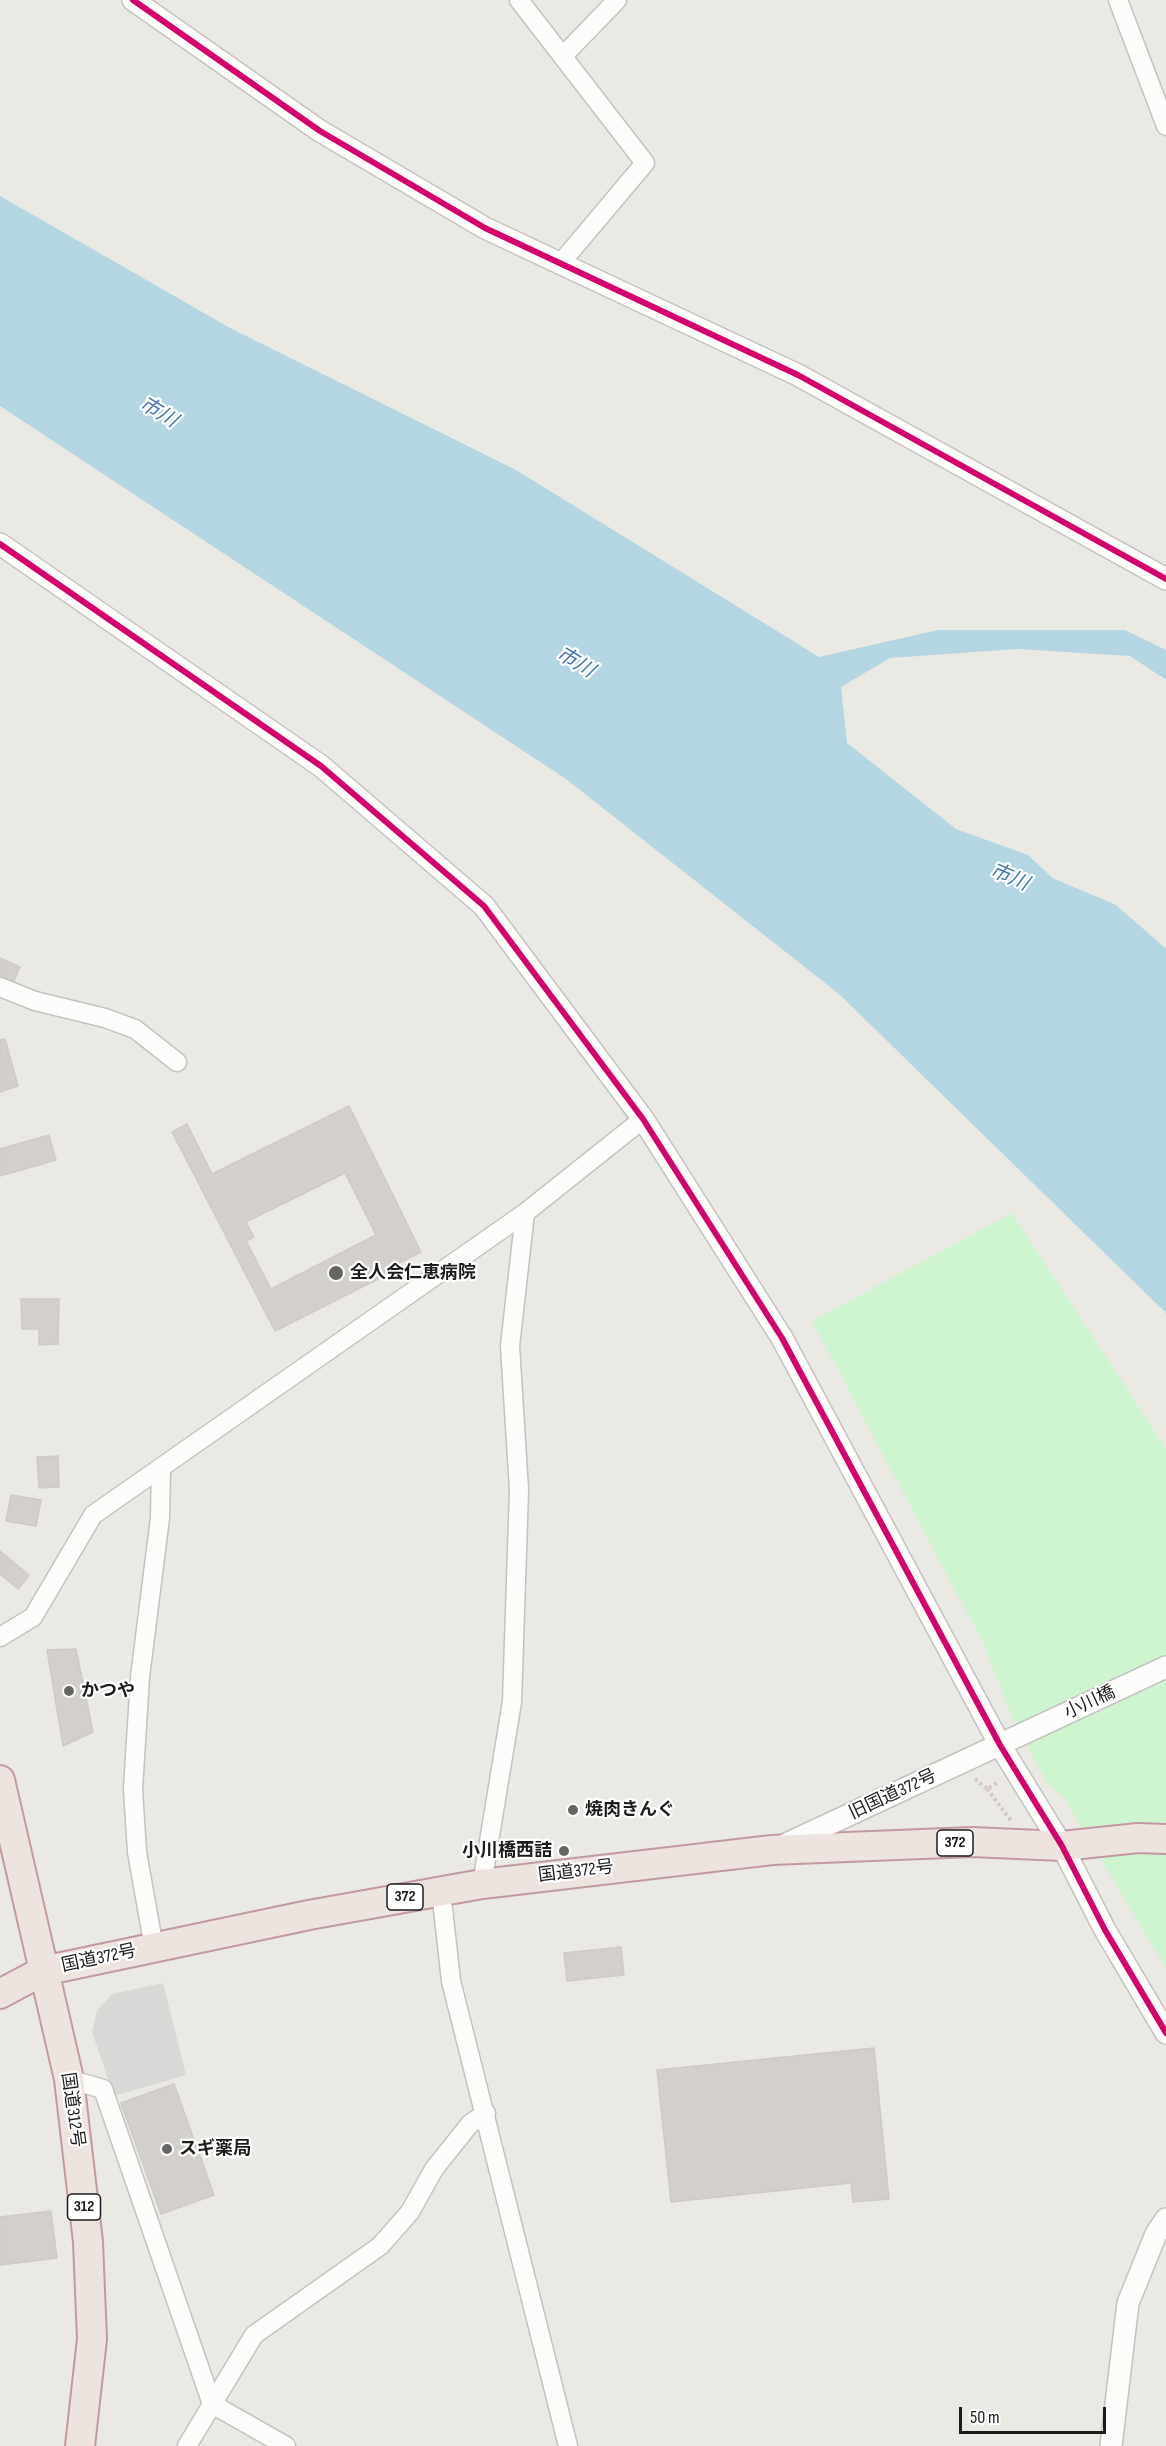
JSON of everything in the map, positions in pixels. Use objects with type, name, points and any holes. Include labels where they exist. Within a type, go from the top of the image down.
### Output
[{"type":"highway","name":"国道312号","points":[[0,1780],[69,2079],[88,2242],[92,2339],[80,2446]]},
{"type":"highway","name":"国道372号","points":[[0,1994],[43,1971],[482,1884],[772,1850],[972,1842],[1062,1846],[1152,1839]]},
{"type":"street","points":[[133,0],[320,131],[485,228],[681,318],[798,375],[1166,579]]},
{"type":"street","points":[[519,0],[645,163],[560,264]]},
{"type":"street","points":[[563,56],[617,0]]},
{"type":"street","points":[[1118,0],[1166,126]]},
{"type":"street","points":[[0,544],[321,766],[484,906],[643,1119],[782,1338],[1007,1742],[1105,1930],[1166,2033]]},
{"type":"street","points":[[0,987],[35,1001],[105,1018],[135,1029],[177,1062]]},
{"type":"street","points":[[0,1636],[33,1617],[93,1515],[525,1213],[643,1119]]},
{"type":"street","points":[[482,1884],[512,1702],[519,1490],[510,1346],[525,1213]]},
{"type":"street","points":[[154,1948],[137,1852],[133,1789],[140,1677],[160,1518],[161,1468]]},
{"type":"street","name":"小川橋","points":[[1007,1742],[1166,1667]]},
{"type":"street","name":"旧国道372号","points":[[772,1850],[1007,1742]]},
{"type":"street","points":[[441,1891],[451,1981],[568,2446]]},
{"type":"street","points":[[69,2079],[103,2089],[212,2404],[286,2446]]},
{"type":"street","points":[[187,2446],[254,2335],[380,2246],[410,2212],[441,2160],[470,2124],[486,2113]]},
{"type":"street","points":[[1111,2446],[1128,2303],[1156,2234],[1166,2219]]},
{"type":"path","points":[[975,1779],[987,1788],[1012,1823]]},
{"type":"path","points":[[987,1788],[998,1782]]},
{"type":"green space","points":[[1012,1213],[1166,1449],[1166,1968],[1064,1798],[1046,1781],[1011,1714],[982,1641],[812,1321]]},
{"type":"shaded area","points":[[163,1983],[186,2075],[114,2096],[92,2032],[97,2011],[112,1994]]},
{"type":"water","points":[[0,196],[230,328],[516,470],[819,657],[938,630],[1125,630],[1166,650],[1166,680],[1130,656],[1017,649],[890,658],[841,687],[847,743],[956,829],[1028,855],[1166,984],[1166,1313],[839,994],[566,779],[0,406]]},
{"type":"building","points":[[0,958],[20,967],[14,981],[0,976]]},
{"type":"building","points":[[5,1039],[18,1086],[0,1092],[0,1040]]},
{"type":"building","points":[[349,1106],[421,1252],[387,1269],[390,1273],[275,1331],[172,1132],[187,1124],[212,1174]],"holes":[[[345,1173],[376,1235],[271,1289],[246,1241],[254,1237],[246,1222]]]},
{"type":"building","points":[[49,1135],[56,1160],[0,1176],[0,1149]]},
{"type":"building","points":[[21,1299],[59,1299],[58,1344],[39,1345],[39,1329],[22,1329]]},
{"type":"building","points":[[58,1456],[59,1487],[39,1488],[37,1457]]},
{"type":"building","points":[[11,1495],[41,1500],[36,1526],[6,1521]]},
{"type":"building","points":[[0,1551],[29,1575],[18,1589],[0,1574]]},
{"type":"building","name":"かつや","points":[[76,1649],[93,1732],[63,1746],[47,1650]]},
{"type":"building","points":[[621,1947],[624,1975],[567,1981],[564,1953]]},
{"type":"building","points":[[874,2048],[889,2199],[853,2202],[851,2183],[671,2202],[657,2070]]},
{"type":"building","name":"スギ薬局","points":[[174,2084],[214,2195],[161,2214],[121,2103]]},
{"type":"building","points":[[51,2211],[57,2258],[0,2265],[0,2217]]},
{"type":"waterway","name":"市川","points":[[1046,894],[1106,919],[1166,971]]},
{"type":"cycle path","points":[[133,0],[320,131],[485,228],[798,375],[1166,579]]},
{"type":"cycle path","points":[[0,544],[321,766],[484,906],[643,1119],[782,1338],[1000,1745],[1062,1846],[1105,1930],[1166,2033]]},
{"type":"place","name":"全人会仁恵病院","points":[[336,1273]]},
{"type":"place","name":"かつや","points":[[69,1691]]},
{"type":"place","name":"焼肉きんぐ","points":[[573,1810]]},
{"type":"place","name":"小川橋西詰","points":[[564,1851]]},
{"type":"place","name":"スギ薬局","points":[[167,2149]]}]
